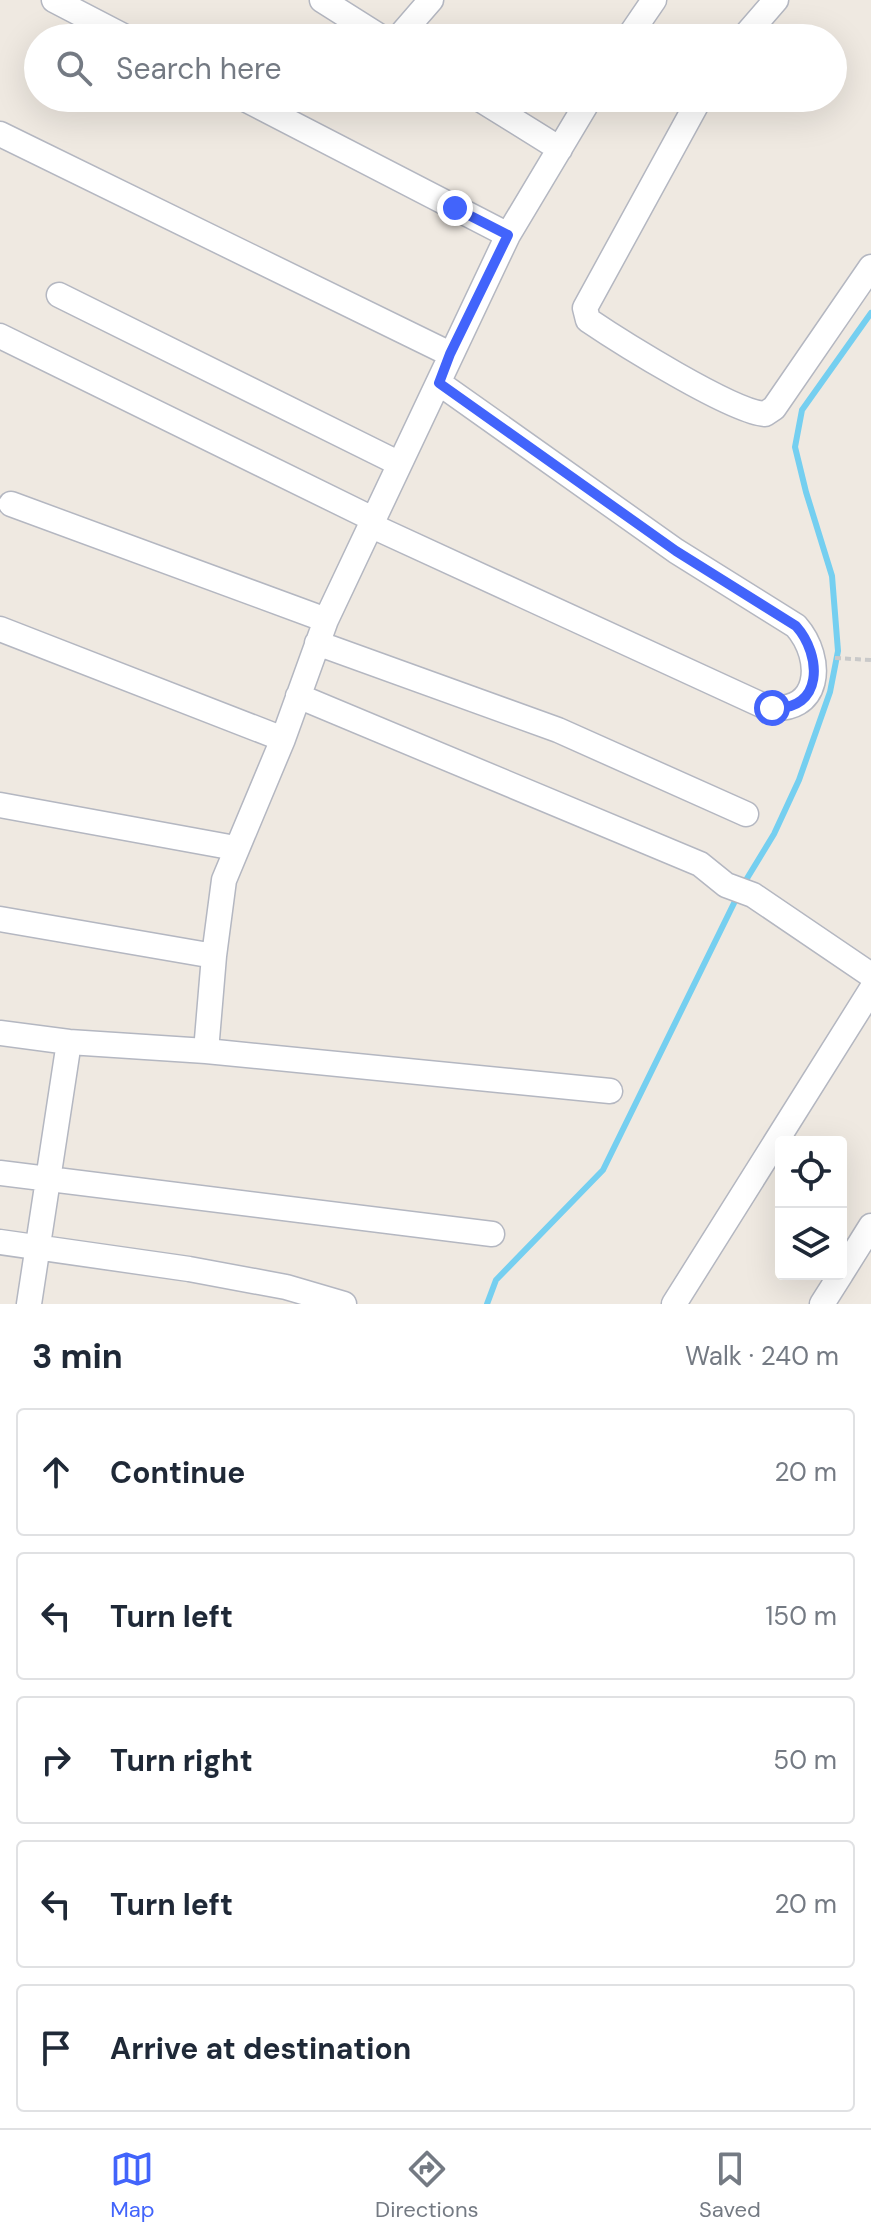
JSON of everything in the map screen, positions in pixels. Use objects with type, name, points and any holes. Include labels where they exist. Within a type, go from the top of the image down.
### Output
[{"type":"street","points":[[54,0],[100,24]]},
{"type":"street","points":[[322,0],[360,24]]},
{"type":"street","points":[[410,24],[431,0]]},
{"type":"street","points":[[638,24],[654,0]]},
{"type":"street","points":[[755,24],[776,0]]},
{"type":"street","points":[[270,112],[508,235]]},
{"type":"street","points":[[501,112],[560,149]]},
{"type":"street","points":[[206,1051],[224,880],[283,739],[326,620],[508,235],[582,112]]},
{"type":"street","points":[[692,112],[585,308],[588,320],[686,379],[751,412],[765,414],[774,408],[871,267]]},
{"type":"street","points":[[0,134],[450,354]]},
{"type":"street","points":[[59,295],[398,463]]},
{"type":"street","points":[[0,336],[372,522],[766,707],[782,709],[800,703],[810,691],[814,672],[813,656],[796,626],[676,551],[439,383]]},
{"type":"street","points":[[11,504],[326,620]]},
{"type":"street","points":[[0,629],[283,739]]},
{"type":"street","points":[[317,643],[558,730],[746,814]]},
{"type":"street","points":[[298,696],[700,864],[726,885],[753,895],[871,975]]},
{"type":"street","points":[[0,805],[235,848]]},
{"type":"street","points":[[0,919],[214,956]]},
{"type":"street","points":[[674,1304],[871,990]]},
{"type":"street","points":[[0,1033],[69,1042],[206,1051],[610,1091]]},
{"type":"street","points":[[29,1304],[69,1042]]},
{"type":"street","points":[[0,1173],[492,1234]]},
{"type":"street","points":[[847,1264],[871,1226]]},
{"type":"street","points":[[0,1242],[189,1269],[286,1287],[344,1304]]},
{"type":"street","points":[[822,1304],[837,1280]]},
{"type":"path","points":[[844,658],[871,660]]},
{"type":"waterway","points":[[743,885],[774,834],[799,780],[830,692],[838,651],[832,576],[795,447],[802,410],[871,313]]},
{"type":"waterway","points":[[487,1304],[496,1280],[603,1170],[738,895]]},
{"type":"route","points":[[455,208],[508,235],[439,383],[676,551],[796,626],[813,656],[812,686],[800,703],[782,709],[772,708]]}]
